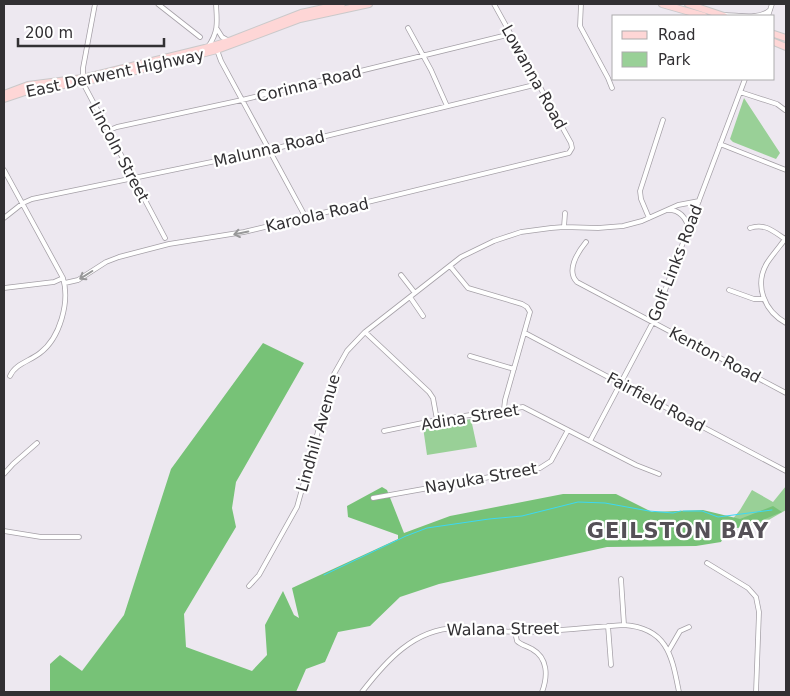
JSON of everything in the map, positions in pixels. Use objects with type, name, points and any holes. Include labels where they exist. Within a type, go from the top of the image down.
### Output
[{"type":"main road","name":"East Derwent Highway","points":[[83,80],[229,41],[293,16],[342,4]]},
{"type":"main road","name":"East Derwent Highway","points":[[4,94],[28,85],[124,74],[216,50],[300,19],[369,4]]},
{"type":"main road","points":[[662,4],[700,15]]},
{"type":"main road","points":[[688,4],[720,15]]},
{"type":"street","points":[[83,80],[95,4]]},
{"type":"street","points":[[158,4],[200,37]]},
{"type":"street","points":[[208,47],[217,29],[216,4]]},
{"type":"street","name":"Lowanna Road","points":[[494,4],[571,143],[571,150]]},
{"type":"street","points":[[581,4],[580,26],[612,88]]},
{"type":"street","points":[[768,15],[772,4]]},
{"type":"street","points":[[763,15],[770,10]]},
{"type":"street","points":[[408,28],[447,106]]},
{"type":"street","points":[[217,29],[222,37],[229,41]]},
{"type":"street","name":"Corinna Road","points":[[107,131],[117,127],[242,100],[423,56],[509,33]]},
{"type":"street","points":[[216,50],[305,216]]},
{"type":"street","name":"Lincoln Street","points":[[83,80],[107,131],[165,238]]},
{"type":"street","name":"Golf Links Road","points":[[590,441],[652,322],[745,80]]},
{"type":"street","name":"Malunna Road","points":[[4,218],[32,199],[269,150],[538,84]]},
{"type":"street","points":[[740,92],[778,104],[785,110]]},
{"type":"street","points":[[649,218],[641,199],[640,190],[663,120]]},
{"type":"street","points":[[720,144],[786,170]]},
{"type":"street","name":"Karoola Road","points":[[4,288],[78,280],[106,262],[119,257],[169,244],[236,234],[565,154],[571,150]]},
{"type":"street","points":[[4,170],[64,281],[66,299],[63,316],[50,342],[41,353],[16,367],[10,376]]},
{"type":"street","name":"Lindhill Avenue","points":[[249,586],[259,575],[297,507],[334,374],[347,351],[364,332],[470,252],[508,236],[521,232],[564,227],[610,228],[633,224],[678,205],[699,201]]},
{"type":"street","points":[[666,210],[673,210],[681,214],[687,222],[688,229]]},
{"type":"street","points":[[564,227],[565,213]]},
{"type":"street","points":[[750,228],[765,226],[786,238],[764,270],[761,281],[764,300],[773,314],[786,323]]},
{"type":"street","name":"Kenton Road","points":[[586,242],[578,252],[572,270],[572,276],[575,280],[786,393]]},
{"type":"street","points":[[450,266],[471,290],[522,304],[530,312],[504,409]]},
{"type":"street","points":[[401,275],[415,293]]},
{"type":"street","points":[[729,290],[754,299],[764,300]]},
{"type":"street","points":[[410,297],[423,316]]},
{"type":"street","points":[[364,332],[429,392],[434,402],[437,420]]},
{"type":"street","name":"Fairfield Road","points":[[525,332],[786,471]]},
{"type":"street","points":[[470,356],[514,369]]},
{"type":"street","name":"Adina Street","points":[[384,431],[504,409],[526,408],[636,466],[659,474]]},
{"type":"street","name":"Nayuka Street","points":[[374,498],[543,467],[553,458],[568,430]]},
{"type":"street","points":[[4,474],[37,442]]},
{"type":"street","points":[[4,531],[52,538],[79,537]]},
{"type":"street","points":[[707,563],[748,588],[754,593],[758,602],[756,692]]},
{"type":"street","points":[[621,579],[624,624]]},
{"type":"street","name":"Walana Street","points":[[362,692],[390,659],[406,645],[422,636],[443,629],[456,628],[515,632],[624,624],[646,630],[658,638],[668,650],[672,659],[679,692]]},
{"type":"street","points":[[608,626],[611,666]]},
{"type":"street","points":[[668,650],[680,632],[689,627]]},
{"type":"street","points":[[515,632],[517,641],[534,650],[544,663],[546,676],[542,692]]},
{"type":"green space","points":[[744,98],[780,153],[776,159],[733,142],[730,139]]},
{"type":"green space","points":[[263,343],[304,363],[236,482],[232,508],[236,527],[184,614],[186,647],[252,671],[267,655],[265,625],[283,591],[294,615],[299,618],[292,588],[398,539],[398,535],[348,517],[347,506],[382,487],[387,490],[404,533],[450,516],[563,494],[616,494],[652,512],[703,510],[740,519],[773,506],[782,512],[746,527],[727,529],[721,542],[696,546],[607,547],[439,584],[400,597],[370,626],[338,632],[325,662],[306,669],[296,692],[50,692],[50,664],[60,655],[82,671],[124,615],[171,469]]},
{"type":"green space","points":[[471,419],[477,447],[427,455],[423,427]]},
{"type":"green space","points":[[786,486],[786,510],[760,525],[726,527],[740,510],[752,490],[773,502]]},
{"type":"waterway","points":[[324,575],[427,528],[522,516],[578,502],[605,503],[649,511],[673,513],[681,511]]},
{"type":"waterway","points":[[683,511],[702,511],[718,517],[772,510]]},
{"type":"district","name":"GEILSTON BAY","points":[[678,531]]}]
